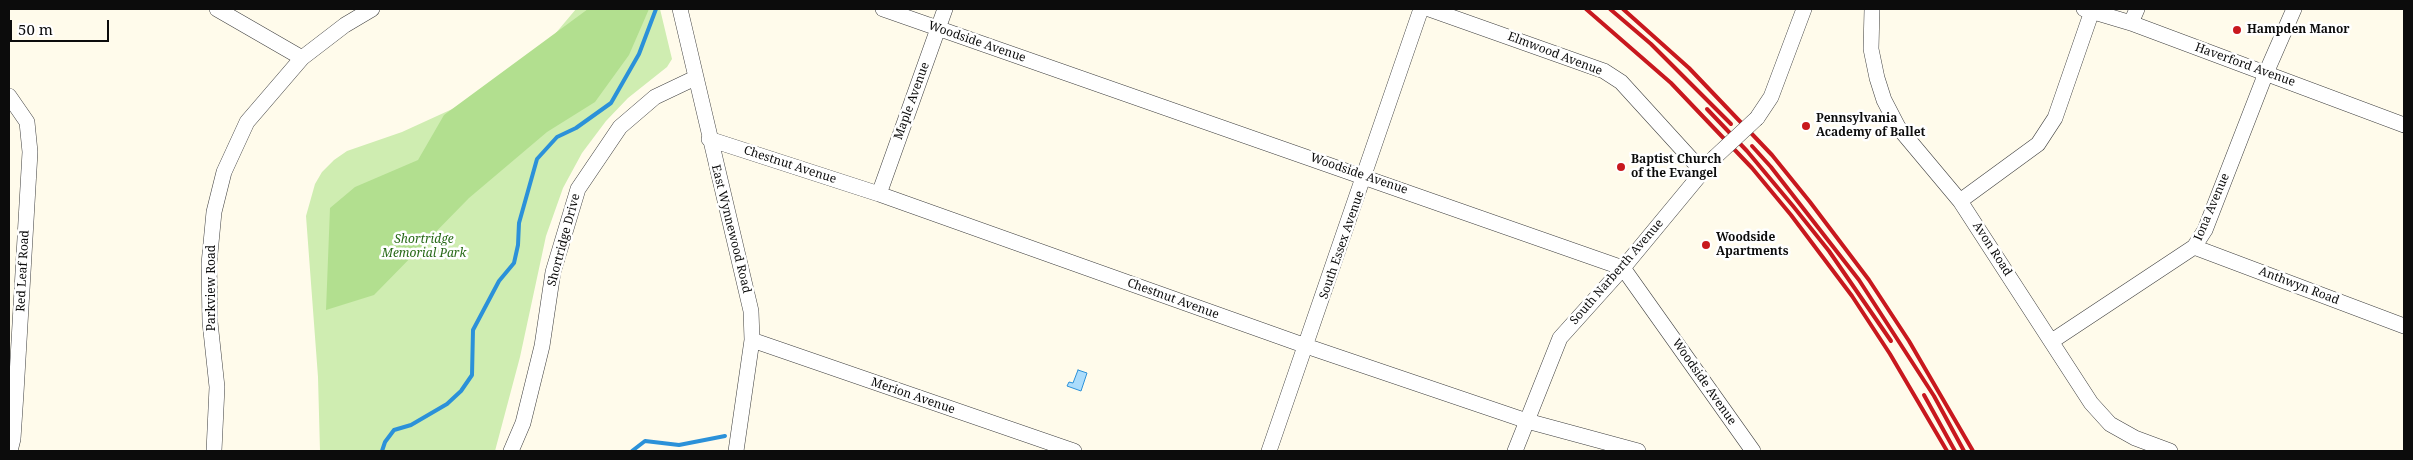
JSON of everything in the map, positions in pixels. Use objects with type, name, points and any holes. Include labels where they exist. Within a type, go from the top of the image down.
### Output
[{"type":"street","points":[[217,9],[302,58]]},
{"type":"street","name":"Parkview Road","points":[[214,451],[217,387],[210,322],[209,264],[214,212],[224,172],[247,122],[302,58],[345,25],[372,9]]},
{"type":"street","name":"East Wynnewood Road","points":[[680,9],[709,139],[751,311],[752,340],[736,451]]},
{"type":"street","name":"Woodside Avenue","points":[[883,9],[1365,176],[1623,268],[1753,451]]},
{"type":"street","name":"Maple Avenue","points":[[879,194],[945,9]]},
{"type":"street","name":"South Essex Avenue","points":[[1269,451],[1421,9]]},
{"type":"street","name":"Elmwood Avenue","points":[[1429,9],[1604,71],[1621,82],[1703,172]]},
{"type":"street","name":"South Narberth Avenue","points":[[1514,451],[1560,338],[1623,268],[1714,158],[1757,118],[1771,97],[1804,9]]},
{"type":"street","name":"Avon Road","points":[[1872,9],[1871,49],[1884,100],[1898,127],[1960,201],[2052,341],[2090,403],[2110,424],[2135,438],[2170,451]]},
{"type":"street","points":[[2131,23],[2137,9]]},
{"type":"street","name":"Iona Avenue","points":[[2052,341],[2194,247],[2204,230],[2266,73],[2294,9]]},
{"type":"street","points":[[1960,201],[2038,144],[2055,118],[2088,10]]},
{"type":"street","name":"Haverford Avenue","points":[[2088,10],[2131,23],[2404,124]]},
{"type":"street","name":"Shortridge Drive","points":[[511,451],[523,423],[542,346],[553,272],[578,189],[620,127],[655,97],[695,78]]},
{"type":"street","name":"Red Leaf Road","points":[[9,96],[27,122],[30,152],[13,439],[10,451]]},
{"type":"street","name":"Chestnut Avenue","points":[[709,139],[879,194],[1306,346],[1527,421],[1638,451]]},
{"type":"street","name":"Anthwyn Road","points":[[2194,247],[2404,326]]},
{"type":"street","name":"Merion Avenue","points":[[752,340],[1074,451]]},
{"type":"green space","name":"Shortridge Memorial Park","points":[[576,9],[660,9],[672,59],[667,67],[628,98],[606,121],[582,153],[563,188],[546,236],[520,357],[495,451],[320,451],[318,377],[306,216],[315,184],[322,172],[347,151],[402,132],[472,100],[555,34]]},
{"type":"green space","points":[[588,9],[649,9],[629,55],[595,102],[547,132],[469,198],[374,295],[326,310],[330,208],[355,187],[418,160],[444,115]]},
{"type":"water","points":[[1078,370],[1087,373],[1081,391],[1067,386],[1069,382],[1073,383]]},
{"type":"waterway","points":[[382,451],[385,442],[394,430],[411,425],[447,404],[461,391],[472,375],[473,330],[499,281],[514,263],[518,245],[519,223],[537,159],[557,137],[576,128],[611,103],[639,54],[656,9]]},
{"type":"waterway","points":[[632,451],[645,441],[679,445],[725,436]]},
{"type":"railway","points":[[1586,9],[1671,83],[1752,168],[1791,215],[1852,296],[1890,354],[1947,451]]},
{"type":"railway","points":[[1610,9],[1651,44],[1731,124]]},
{"type":"railway","points":[[1623,9],[1689,68],[1772,155],[1810,202],[1869,280],[1909,341],[1973,451]]},
{"type":"railway","points":[[1707,109],[1747,151],[1829,251],[1891,341]]},
{"type":"railway","points":[[1752,146],[1771,167],[1859,280],[1934,396],[1964,451]]},
{"type":"railway","points":[[1924,395],[1955,451]]},
{"type":"place","name":"Hampden Manor","points":[[2237,30]]},
{"type":"place","name":"Pennsylvania Academy of Ballet","points":[[1806,126]]},
{"type":"place","name":"Baptist Church of the Evangel","points":[[1621,167]]},
{"type":"place","name":"Woodside Apartments","points":[[1706,245]]}]
